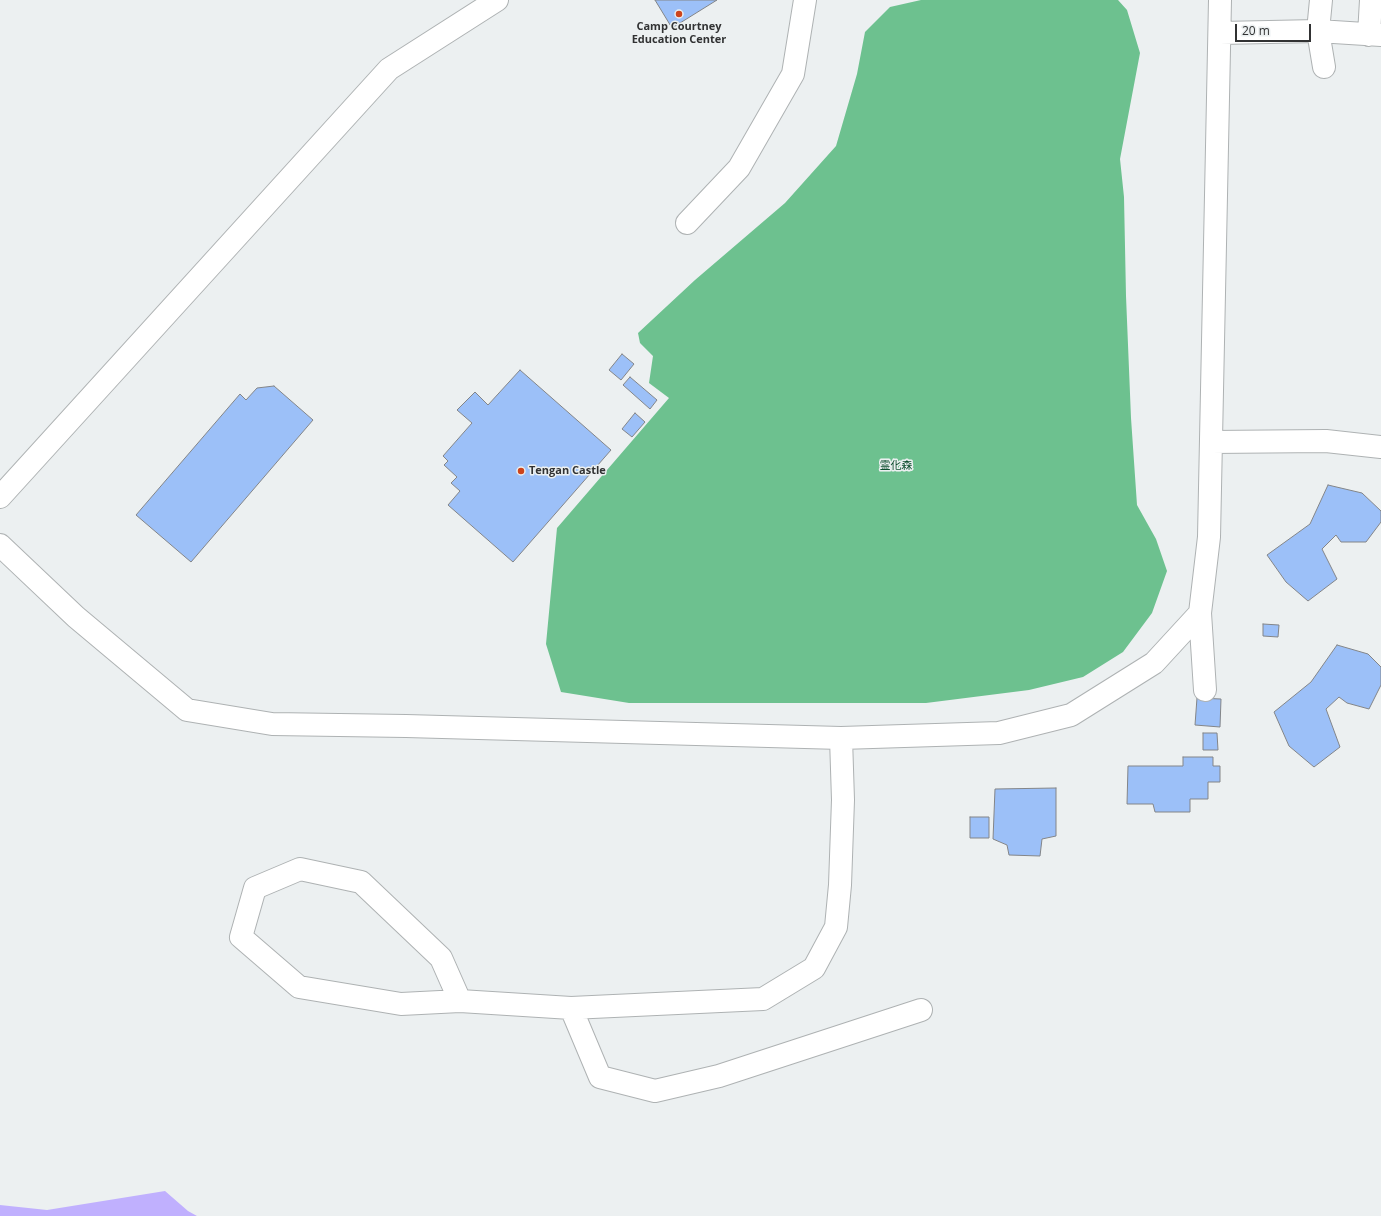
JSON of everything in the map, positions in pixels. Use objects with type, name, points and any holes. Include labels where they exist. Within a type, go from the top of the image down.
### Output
[{"type":"street","points":[[0,497],[389,69],[497,0]]},
{"type":"street","points":[[687,223],[739,168],[793,74],[806,0]]},
{"type":"street","points":[[1205,690],[1200,613],[1209,537],[1220,0]]},
{"type":"street","points":[[1321,0],[1318,31],[1324,66]]},
{"type":"street","points":[[1220,33],[1318,31],[1375,35],[1371,0]]},
{"type":"street","points":[[1211,442],[1326,441],[1381,447]]},
{"type":"street","points":[[0,545],[76,616],[187,710],[272,724],[406,726],[841,738],[999,733],[1071,714],[1154,664],[1200,613]]},
{"type":"street","points":[[460,1001],[440,958],[360,882],[300,869],[255,888],[241,937],[299,987],[401,1004],[460,1001],[571,1008],[763,999],[814,968],[836,927],[840,884],[843,800],[841,738]]},
{"type":"street","points":[[571,1008],[600,1077],[655,1091],[719,1076],[921,1010]]},
{"type":"green space","name":"霊化森","points":[[921,0],[1118,0],[1127,10],[1140,53],[1120,159],[1124,197],[1131,418],[1137,505],[1156,539],[1167,571],[1152,613],[1123,652],[1083,677],[1029,690],[926,703],[629,703],[561,692],[546,644],[557,528],[669,398],[649,383],[653,356],[640,343],[638,333],[695,280],[785,203],[836,146],[857,74],[865,32],[890,7]]},
{"type":"shaded area","points":[[165,1191],[188,1211],[197,1216],[0,1216],[0,1205],[47,1210]]},
{"type":"building","name":"Camp Courtney Education Center","points":[[655,0],[717,0],[672,28]]},
{"type":"building","points":[[622,354],[634,364],[621,380],[609,370]]},
{"type":"building","name":"Tengan Castle","points":[[520,370],[611,450],[513,562],[448,505],[460,491],[451,483],[457,477],[444,465],[448,461],[443,456],[472,423],[457,410],[475,392],[488,405]]},
{"type":"building","points":[[630,377],[657,400],[650,409],[623,385]]},
{"type":"building","points":[[274,386],[313,420],[191,562],[136,515],[240,394],[246,400],[257,388]]},
{"type":"building","points":[[635,413],[645,422],[632,437],[622,429]]},
{"type":"building","points":[[1328,485],[1362,493],[1381,511],[1381,522],[1366,542],[1341,542],[1336,535],[1322,549],[1337,579],[1308,601],[1286,582],[1267,555],[1310,524]]},
{"type":"building","points":[[1263,624],[1279,625],[1278,637],[1263,636]]},
{"type":"building","points":[[1337,645],[1368,654],[1381,667],[1381,685],[1369,709],[1347,703],[1339,697],[1326,709],[1340,747],[1314,767],[1289,746],[1274,712],[1311,682]]},
{"type":"building","points":[[1197,698],[1221,699],[1220,727],[1195,725]]},
{"type":"building","points":[[1203,733],[1217,733],[1218,750],[1203,750]]},
{"type":"building","points":[[1183,757],[1213,757],[1213,766],[1220,766],[1220,782],[1208,782],[1208,799],[1190,799],[1190,812],[1155,812],[1153,804],[1127,804],[1128,766],[1183,766]]},
{"type":"building","points":[[1056,788],[1056,836],[1042,839],[1040,856],[1009,855],[1007,845],[993,839],[995,789]]},
{"type":"building","points":[[970,817],[989,817],[989,838],[970,838]]},
{"type":"place","name":"Camp Courtney Education Center","points":[[679,14]]},
{"type":"place","name":"Tengan Castle","points":[[521,471]]}]
